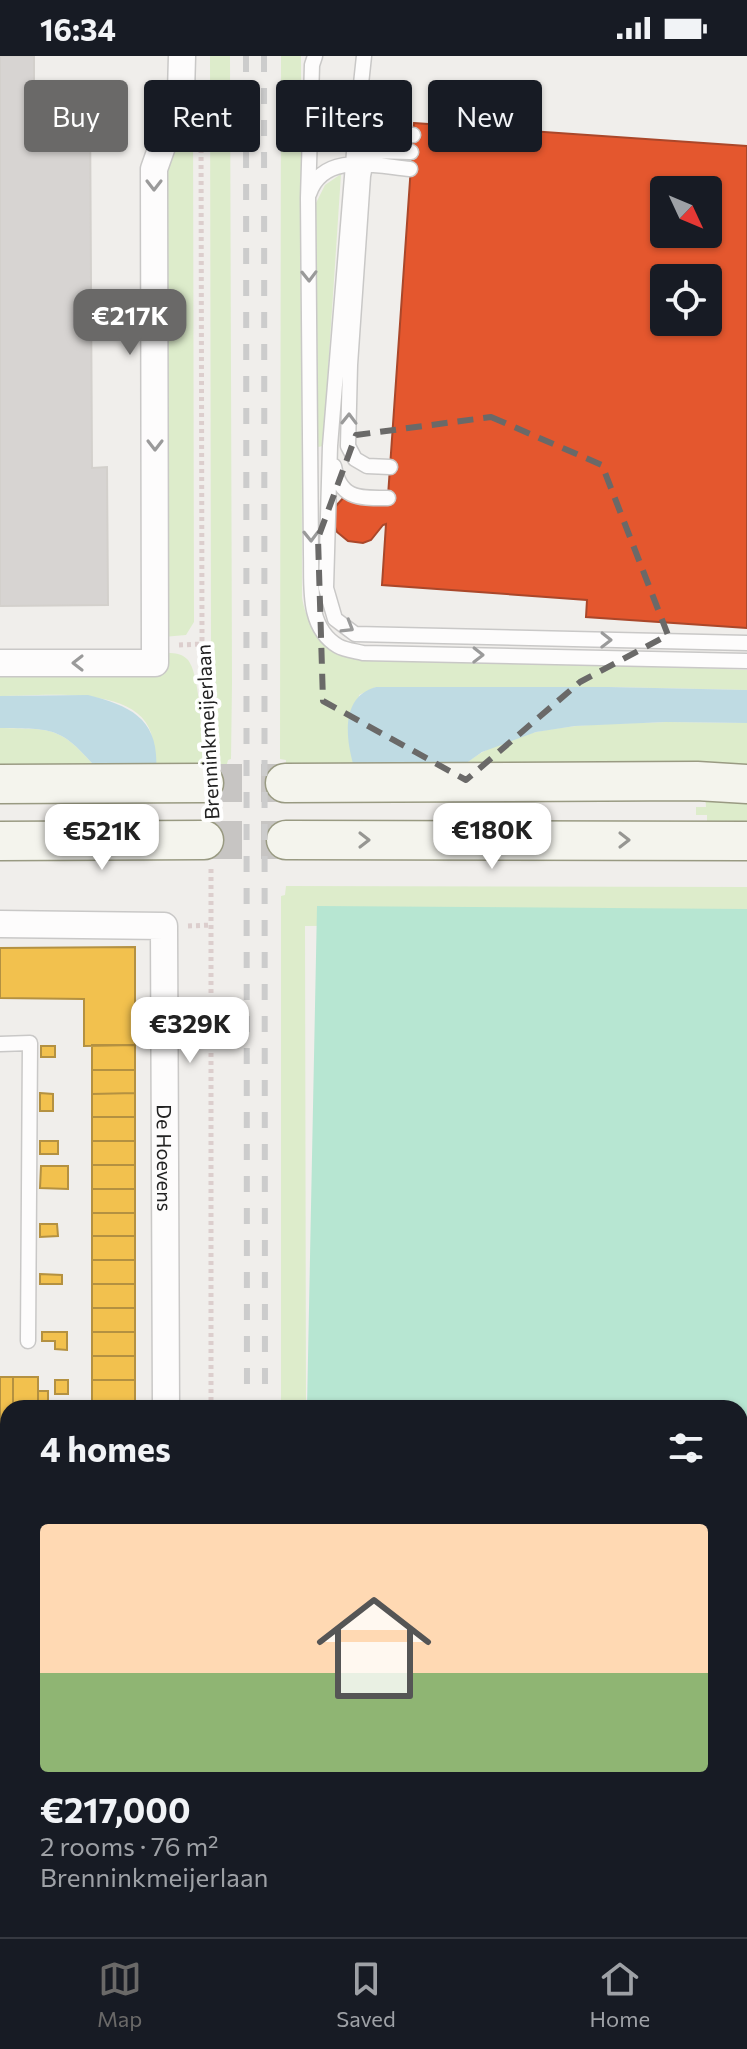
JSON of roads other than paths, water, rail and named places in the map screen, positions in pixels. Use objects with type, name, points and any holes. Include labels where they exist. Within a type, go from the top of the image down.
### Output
[{"type":"main road","points":[[0,784],[207,770]]},
{"type":"main road","points":[[285,783],[697,781],[747,784]]},
{"type":"main road","points":[[286,840],[747,841]]},
{"type":"main road","points":[[0,841],[207,852]]},
{"type":"street","points":[[0,663],[155,663],[154,169],[181,93],[182,56]]},
{"type":"street","name":"De Hoevens","points":[[0,924],[164,926],[166,1400]]},
{"type":"lane","points":[[315,56],[308,198],[311,554],[313,606],[320,628],[338,646],[363,653],[747,661]]},
{"type":"lane","points":[[361,80],[364,56]]},
{"type":"lane","points":[[354,152],[330,446],[326,588],[335,619],[355,634],[747,643]]},
{"type":"lane","points":[[368,152],[363,176],[350,365],[348,446],[355,459],[367,466],[390,467]]},
{"type":"lane","points":[[308,198],[317,179],[334,166],[410,169]]},
{"type":"lane","points":[[330,446],[337,483],[344,491],[355,496],[388,498]]},
{"type":"lane","points":[[0,1044],[30,1043],[28,1341]]},
{"type":"water","points":[[376,687],[747,690],[747,723],[666,722],[575,726],[536,732],[482,752],[455,771],[355,770],[348,734],[351,710],[364,692]]},
{"type":"water","points":[[88,695],[118,704],[140,718],[153,739],[156,771],[99,771],[66,738],[56,733],[0,728],[0,696]]},
{"type":"tunnel","points":[[204,783],[285,783]]},
{"type":"tunnel","points":[[204,840],[286,840]]},
{"type":"railway","points":[[246,56],[247,1400]]},
{"type":"railway","points":[[264,56],[265,1400]]}]
